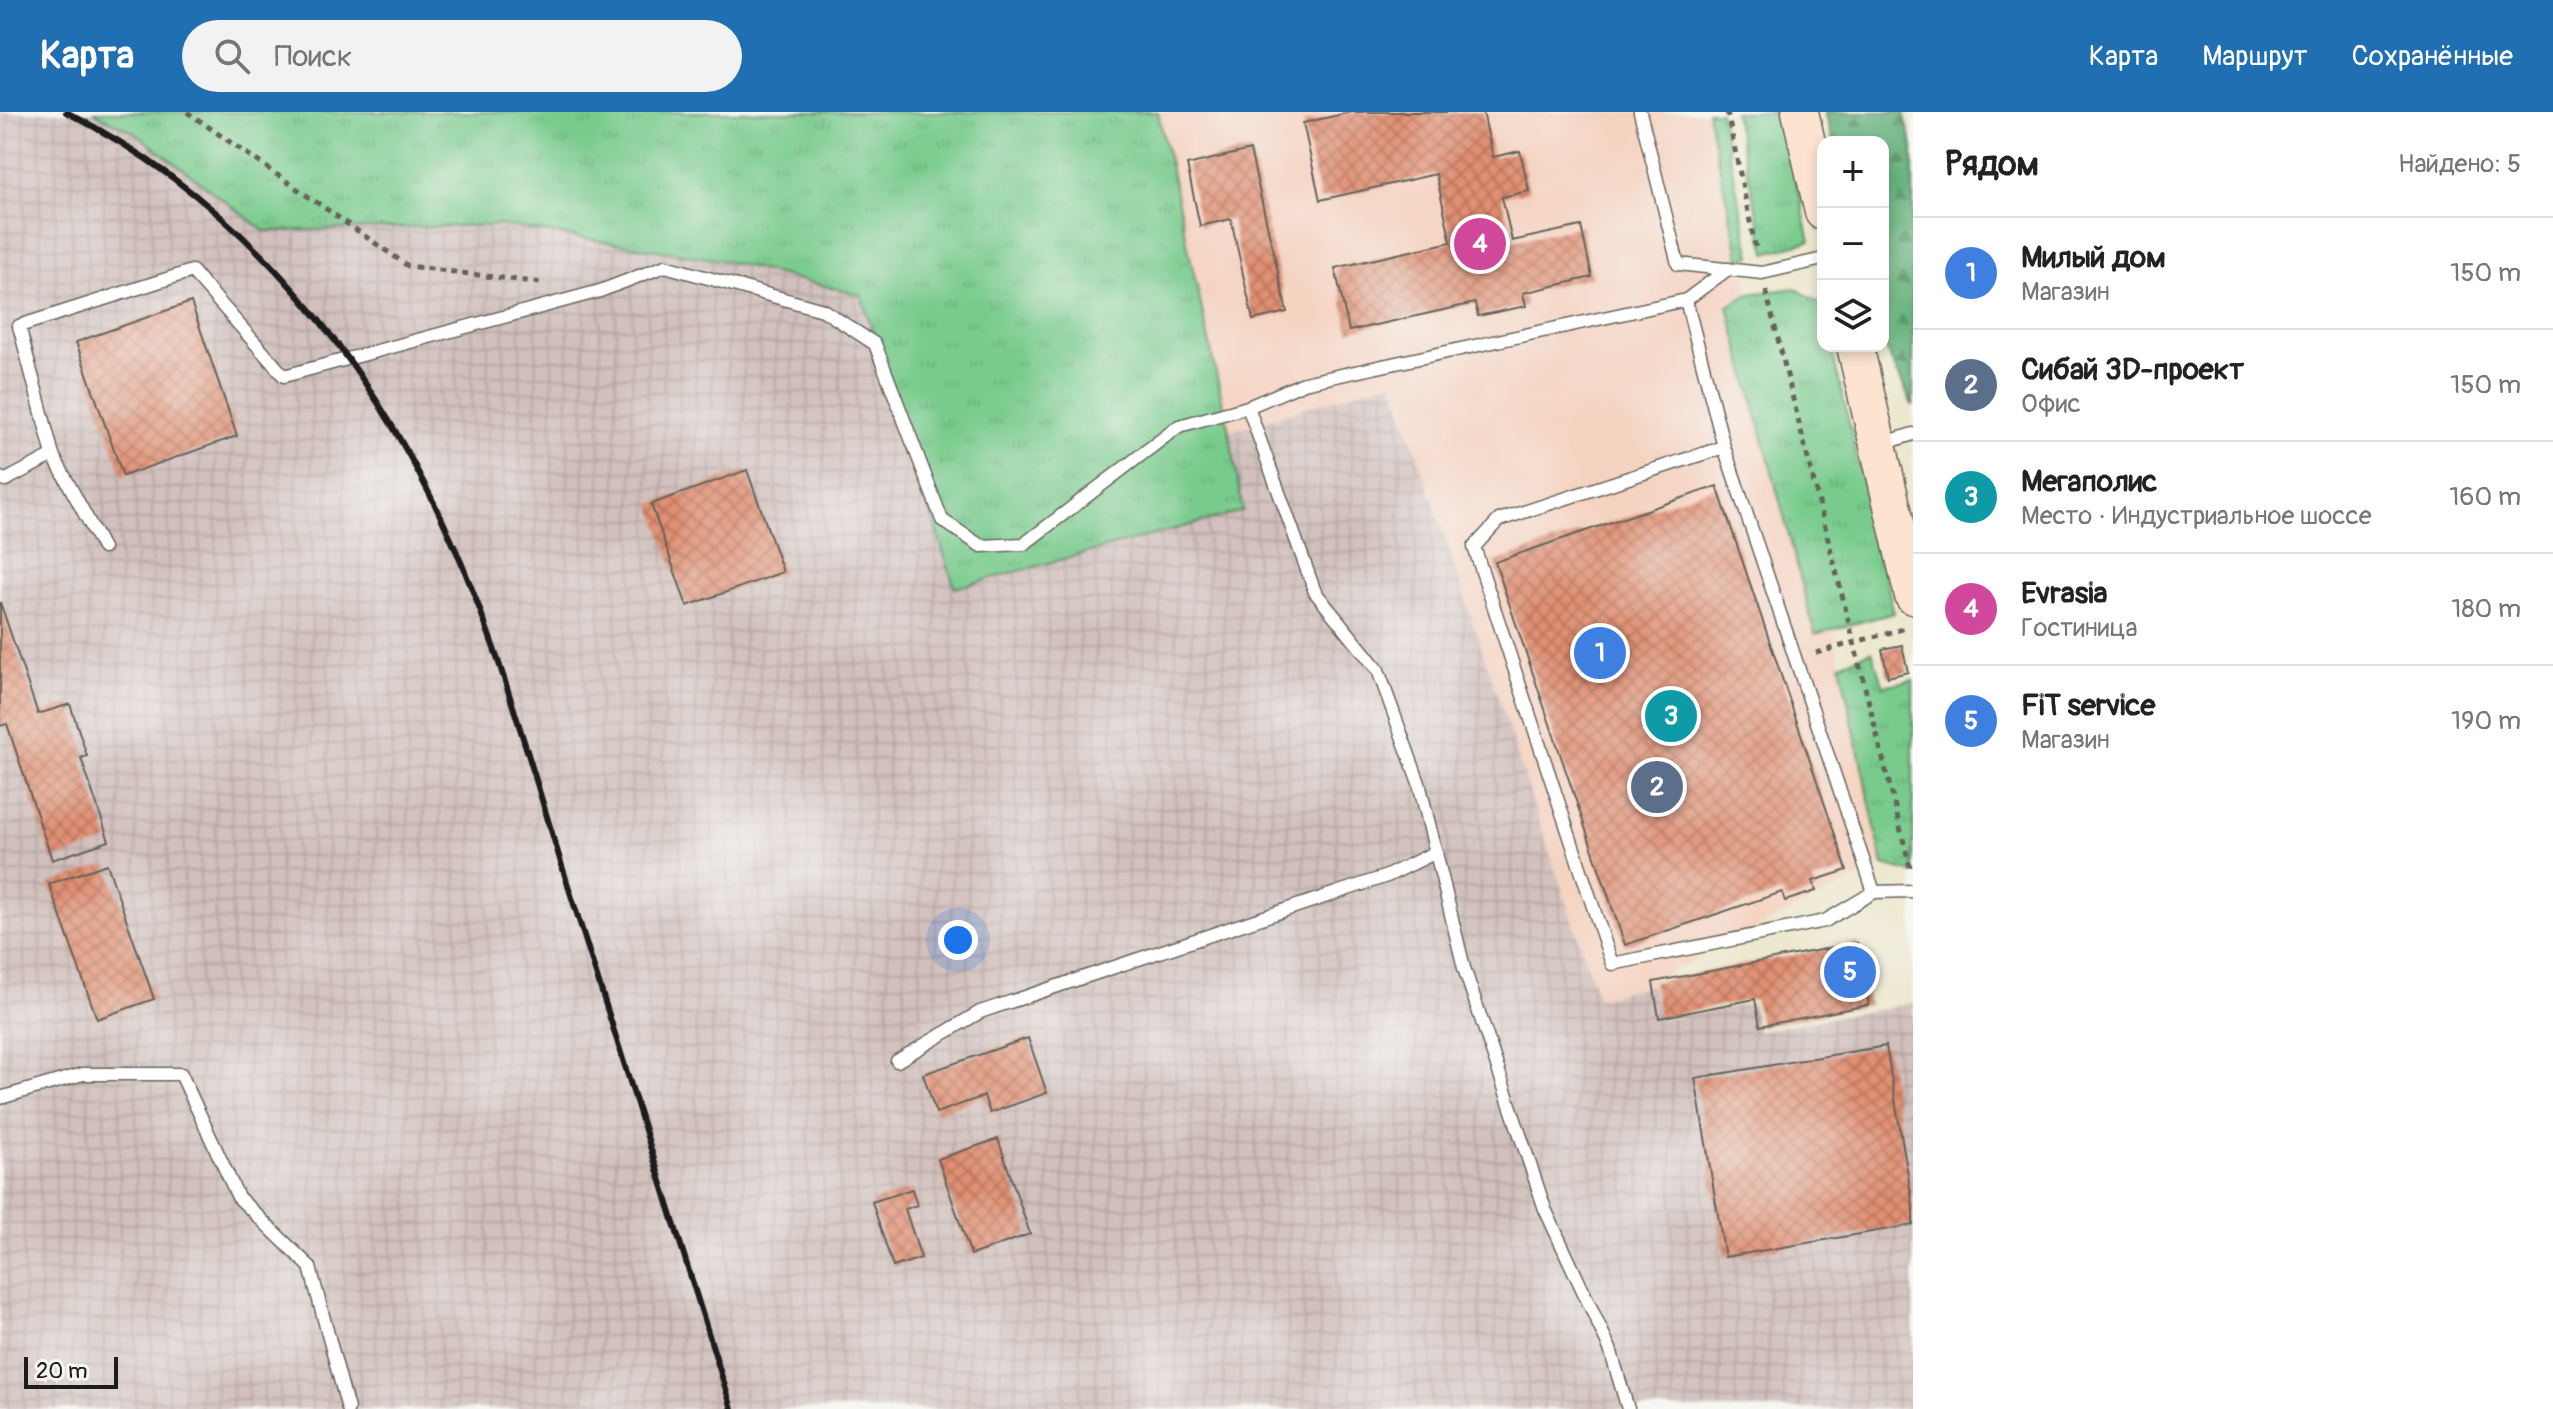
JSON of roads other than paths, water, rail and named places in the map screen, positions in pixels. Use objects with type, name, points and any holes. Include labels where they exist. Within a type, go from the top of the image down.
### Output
[{"type":"main road","points":[[1800,112],[1822,208]]},
{"type":"main road","points":[[1856,352],[1913,596]]},
{"type":"lane","points":[[1640,112],[1678,264],[1762,273],[1817,260]]},
{"type":"lane","points":[[103,548],[53,455],[19,326],[192,271],[284,376],[600,291],[665,266],[823,310],[875,344],[942,520],[981,546],[1024,544],[1179,426],[1248,407],[1304,383],[1686,300],[1728,269]]},
{"type":"lane","points":[[1686,300],[1724,447],[1874,892]]},
{"type":"lane","points":[[1248,407],[1315,592],[1378,670],[1419,783],[1464,968],[1545,1209],[1610,1349],[1628,1409]]},
{"type":"lane","points":[[1879,445],[1913,434]]},
{"type":"lane","points":[[1724,447],[1499,520],[1474,547],[1612,964],[1825,921],[1874,892],[1913,891]]},
{"type":"lane","points":[[0,478],[6,480],[53,455]]},
{"type":"lane","points":[[897,1061],[980,1012],[1387,876],[1436,852]]},
{"type":"lane","points":[[0,1098],[83,1074],[181,1074],[238,1197],[310,1267],[348,1409]]},
{"type":"railway","points":[[66,112],[125,145],[180,183],[231,226],[278,273],[322,323],[361,377],[429,493],[473,591],[509,692],[732,1409]]},
{"type":"place","name":"Evrasia","points":[[1480,244]]},
{"type":"place","name":"Милый дом","points":[[1600,653]]},
{"type":"place","name":"Мегаполис","points":[[1671,716]]},
{"type":"place","name":"Сибай 3D-проект","points":[[1657,787]]},
{"type":"place","name":"FiT service","points":[[1850,972]]}]
